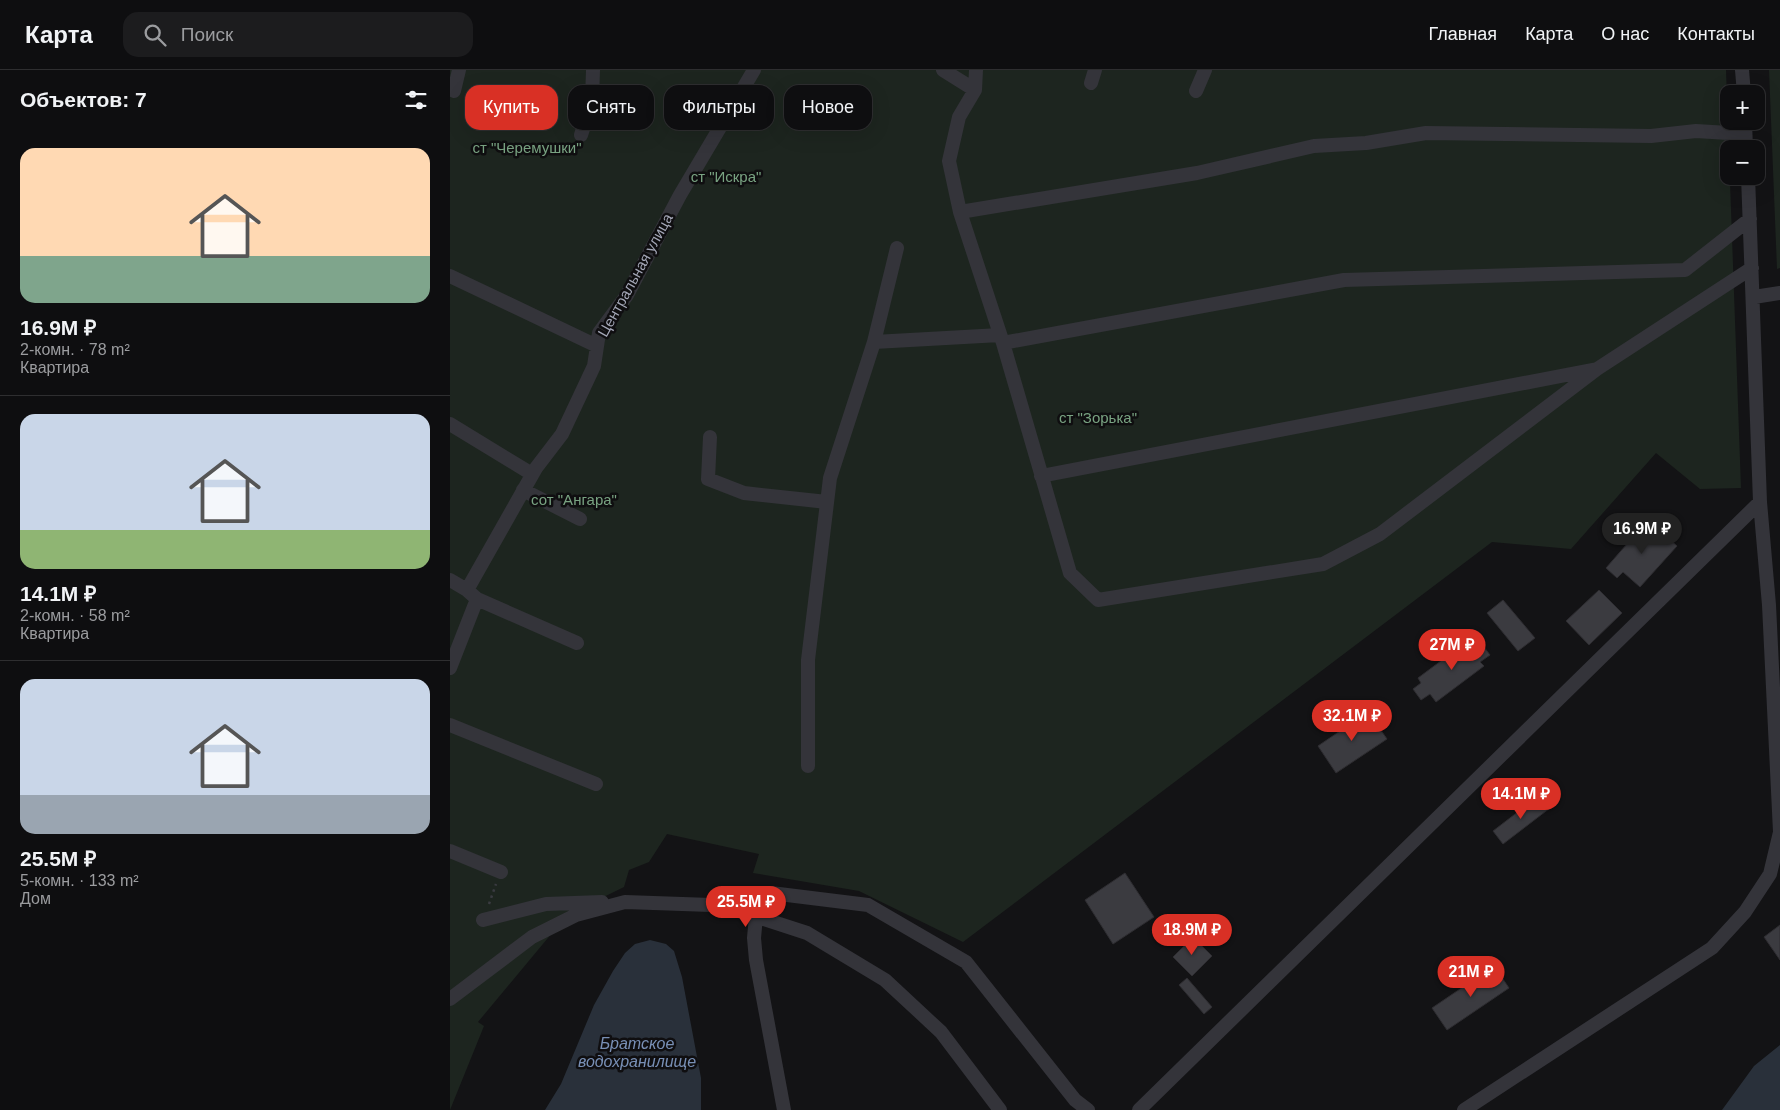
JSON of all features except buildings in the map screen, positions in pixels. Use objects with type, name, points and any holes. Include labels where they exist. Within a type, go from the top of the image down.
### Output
[{"type":"street","points":[[454,91],[459,70]]},
{"type":"street","points":[[581,135],[592,101],[593,70]]},
{"type":"street","name":"Центральная улица","points":[[450,668],[472,595],[523,490],[532,474],[562,434],[594,366],[599,333],[627,295],[680,195],[754,70]]},
{"type":"street","points":[[943,70],[975,90]]},
{"type":"street","points":[[976,70],[975,90],[959,117],[949,161],[960,212],[1001,339],[1070,574],[1098,600],[1322,564],[1380,534],[1598,368],[1752,268]]},
{"type":"street","points":[[1196,91],[1205,70]]},
{"type":"street","points":[[1742,70],[1743,85]]},
{"type":"street","points":[[960,212],[1197,172],[1314,146],[1366,143],[1426,133],[1651,136],[1720,130]]},
{"type":"street","points":[[1464,1110],[1712,948],[1745,912],[1770,874],[1780,832],[1769,605],[1760,502],[1748,185]]},
{"type":"street","points":[[874,342],[1001,339],[1344,280],[1684,270],[1750,219]]},
{"type":"street","points":[[808,766],[808,660],[830,478],[874,342],[897,248]]},
{"type":"street","points":[[450,276],[597,346]]},
{"type":"street","points":[[1754,297],[1780,293]]},
{"type":"street","points":[[1041,476],[1598,368]]},
{"type":"street","points":[[450,424],[532,474]]},
{"type":"street","points":[[710,437],[708,479],[744,493],[827,502]]},
{"type":"street","points":[[523,490],[580,519]]},
{"type":"street","points":[[1139,1110],[1760,502]]},
{"type":"street","points":[[450,580],[472,595],[577,643]]},
{"type":"street","points":[[450,725],[596,784]]},
{"type":"street","points":[[450,851],[501,872]]},
{"type":"street","points":[[742,912],[759,896],[771,893],[868,905],[966,962],[1075,1100],[1088,1110]]},
{"type":"street","points":[[450,999],[532,937],[576,915],[625,902]]},
{"type":"street","points":[[483,920],[546,904],[625,902],[711,905],[756,916],[807,933],[884,980],[941,1032],[1000,1110]]},
{"type":"street","points":[[756,916],[754,938],[756,960],[784,1110]]},
{"type":"path","points":[[483,920],[501,872]]},
{"type":"green space","name":"ст \"Зорька\"","points":[[450,70],[1726,70],[1727,85],[1720,85],[1720,130],[1728,130],[1729,140],[1720,140],[1720,185],[1730,185],[1741,488],[1700,489],[1656,453],[1571,549],[1492,542],[963,942],[859,891],[753,873],[759,854],[667,834],[649,862],[629,870],[624,887],[567,915],[478,1022],[484,1026],[450,1110]]},
{"type":"green space","points":[[1769,70],[1780,70],[1780,268],[1777,269]]},
{"type":"water","name":"Братское водохранилище","points":[[650,940],[666,944],[674,951],[682,977],[701,1078],[701,1110],[545,1110],[561,1084],[594,1005],[613,971],[625,953],[635,944]]},
{"type":"water","points":[[1780,1045],[1780,1110],[1722,1110],[1754,1066]]},
{"type":"park label","name":"ст \"Черемушки\"","points":[[527,147]]},
{"type":"park label","name":"ст \"Искра\"","points":[[726,176]]},
{"type":"park label","name":"сот \"Ангара\"","points":[[574,499]]}]
